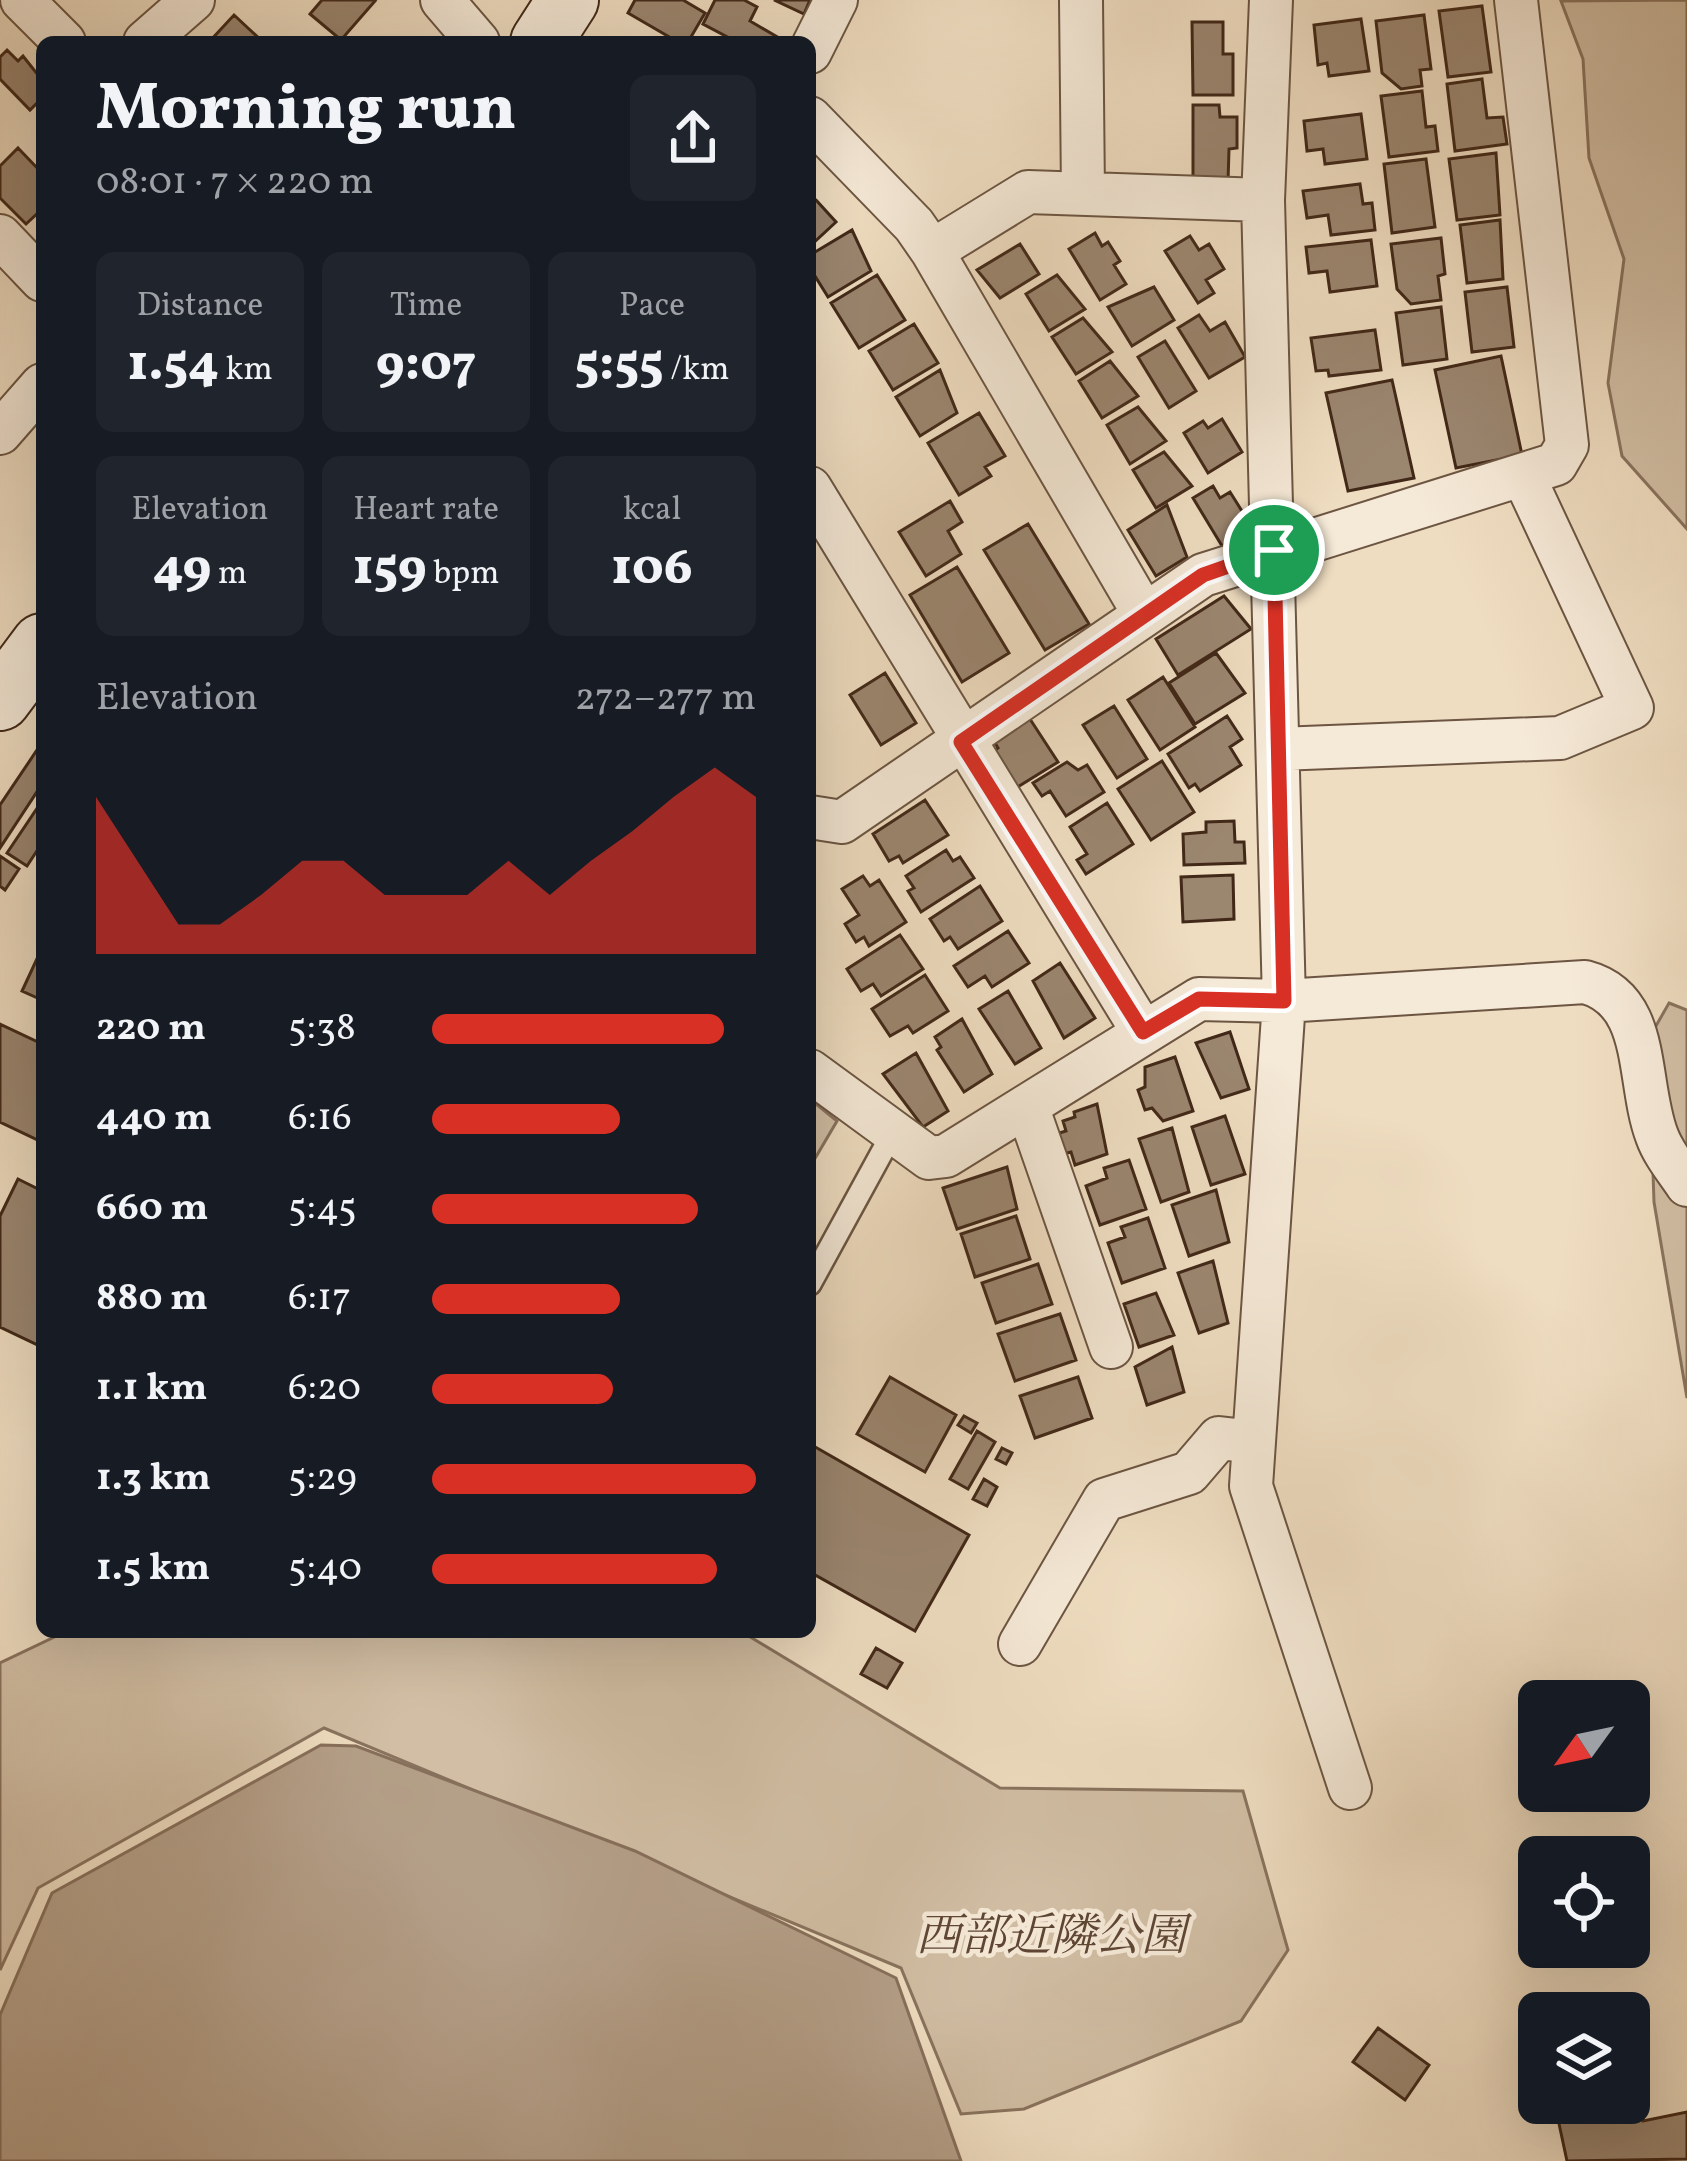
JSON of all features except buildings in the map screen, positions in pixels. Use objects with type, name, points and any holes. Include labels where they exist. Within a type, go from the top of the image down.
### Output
[{"type":"street","points":[[22,0],[58,36]]},
{"type":"street","points":[[152,36],[193,0]]},
{"type":"street","points":[[442,0],[473,36]]},
{"type":"street","points":[[545,36],[568,0]]},
{"type":"street","points":[[816,40],[836,0]]},
{"type":"street","points":[[1082,0],[1083,193]]},
{"type":"street","points":[[1271,0],[1263,200],[1284,1001],[1251,1486],[1350,1788]]},
{"type":"street","points":[[816,819],[842,822],[1203,575],[1556,464],[1567,445],[1516,0]]},
{"type":"street","points":[[816,124],[914,225],[932,251],[1144,614]]},
{"type":"street","points":[[932,251],[1028,192],[1263,200]]},
{"type":"street","points":[[0,236],[36,274]]},
{"type":"street","points":[[0,434],[36,392]]},
{"type":"street","points":[[1279,749],[1560,738],[1632,708],[1524,477]]},
{"type":"street","points":[[816,498],[961,742],[1143,1032]]},
{"type":"street","points":[[816,1076],[929,1158],[946,1156],[1199,999],[1284,1001],[1585,982],[1610,989],[1628,1009],[1657,1138],[1687,1185]]},
{"type":"street","points":[[1027,1106],[1111,1347]]},
{"type":"street","points":[[1020,1643],[1104,1499],[1189,1473],[1219,1438],[1254,1442]]},
{"type":"lane","points":[[816,1273],[892,1134]]},
{"type":"green space","points":[[1687,0],[1687,529],[1622,456],[1608,383],[1624,259],[1589,158],[1583,59],[1561,1]]},
{"type":"green space","points":[[1669,1003],[1687,1010],[1687,1163],[1648,1040]]},
{"type":"green space","points":[[816,1104],[837,1121],[816,1157]]},
{"type":"green space","points":[[1652,1143],[1687,1200],[1687,1398],[1654,1202]]},
{"type":"green space","name":"西部近隣公園","points":[[52,1638],[752,1638],[1000,1788],[1243,1791],[1288,1950],[1241,2021],[1024,2109],[961,2114],[901,1968],[324,1728],[38,1888],[0,1970],[0,1663]]},
{"type":"shaded area","points":[[321,1745],[356,1746],[635,1851],[896,1978],[961,2161],[0,2161],[0,2015],[52,1893]]},
{"type":"route","points":[[1274,550],[1284,1001],[1199,999],[1143,1032],[961,742],[1203,575],[1274,550]]}]
